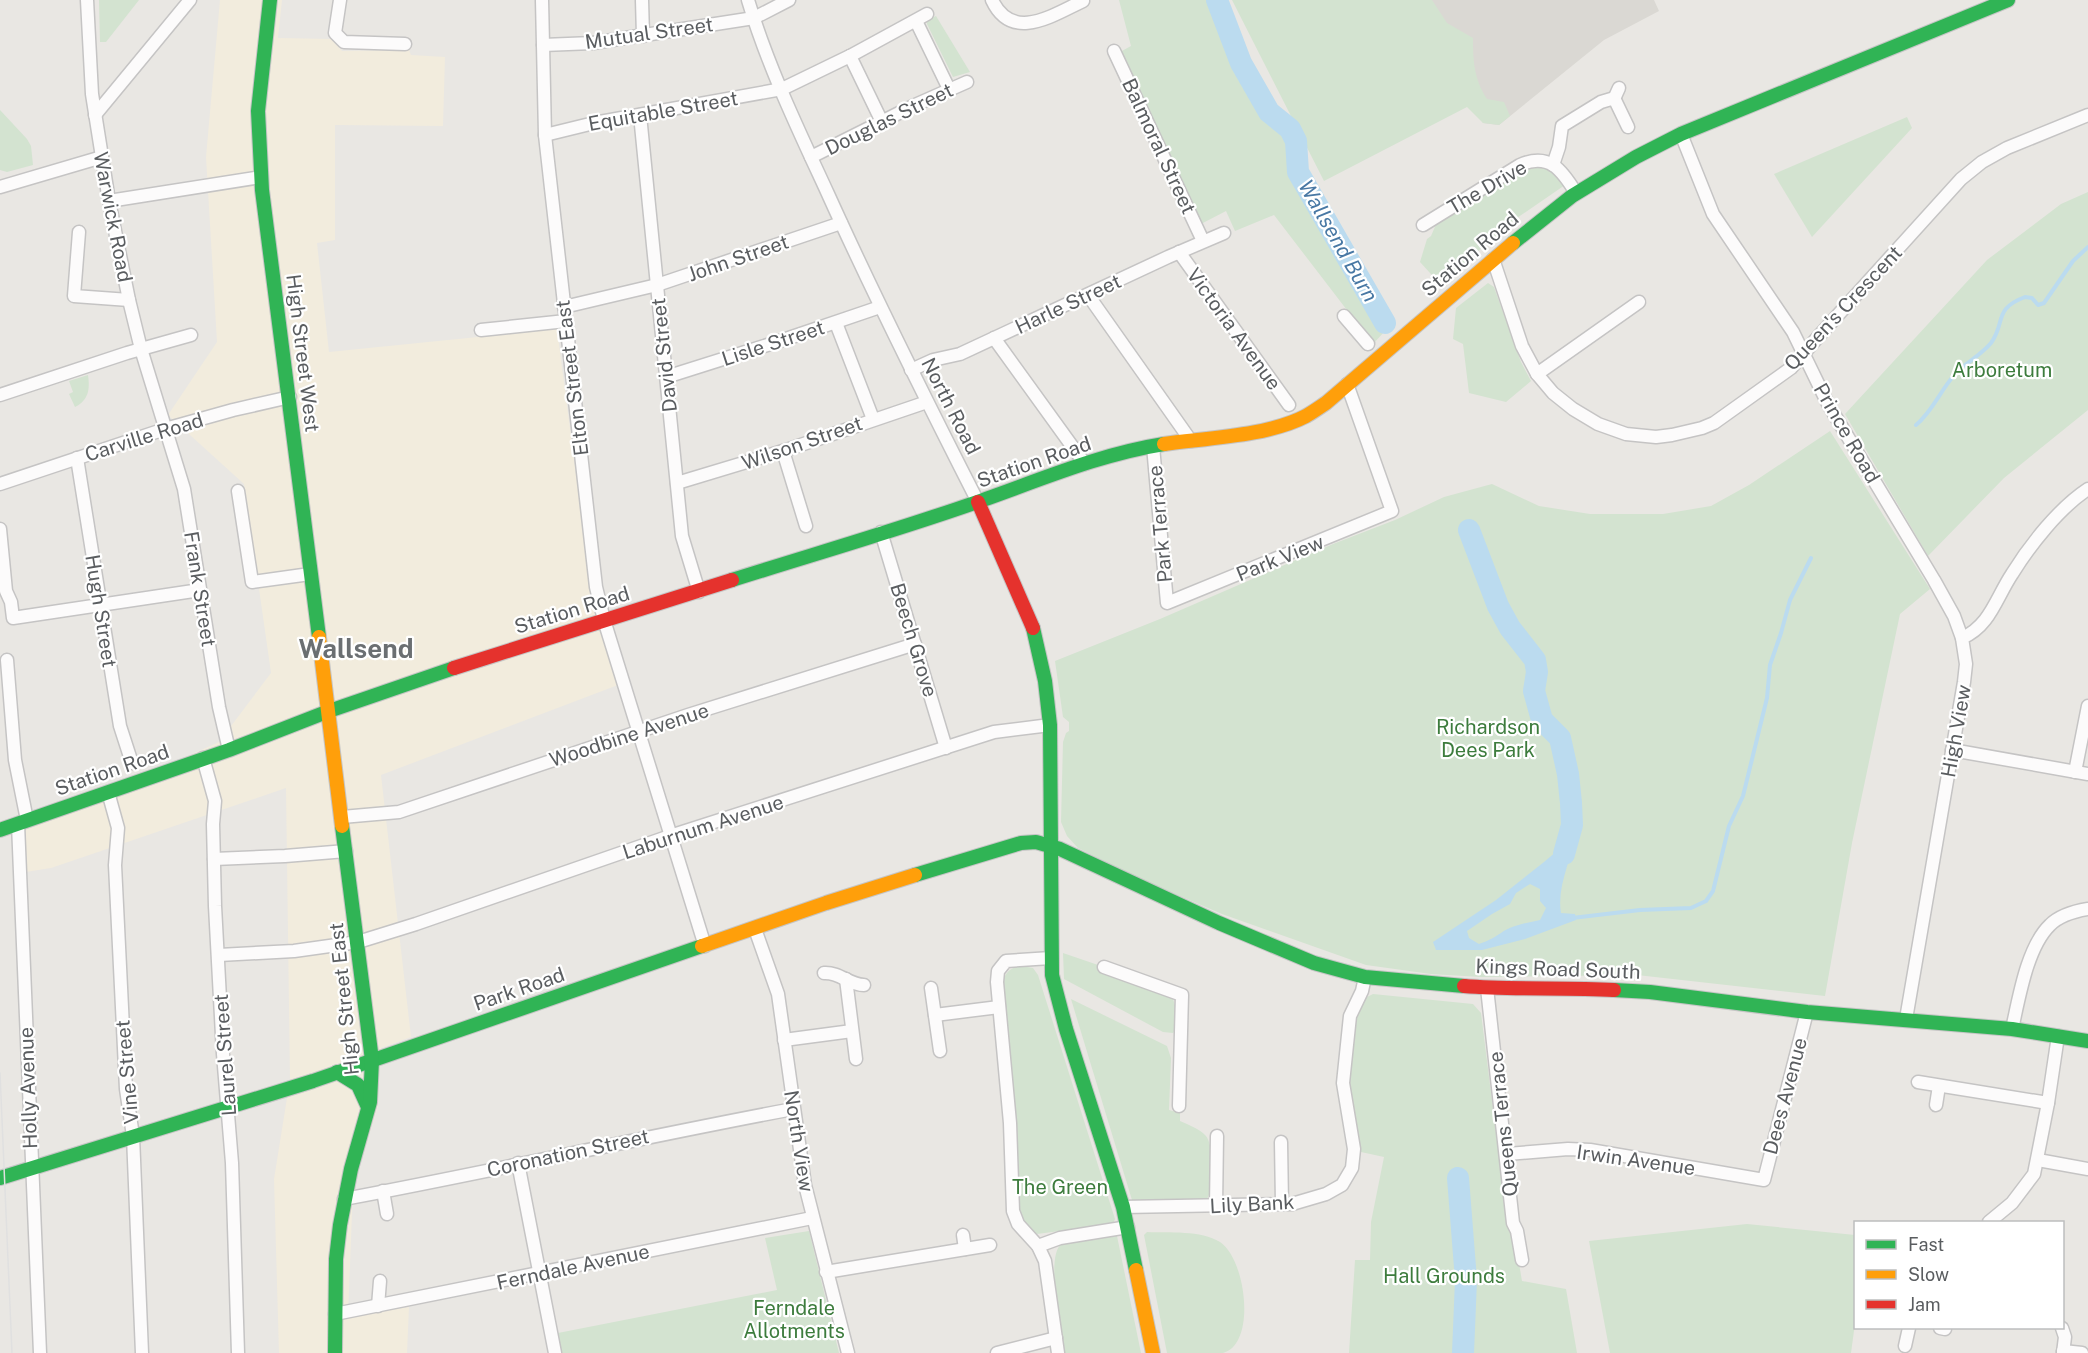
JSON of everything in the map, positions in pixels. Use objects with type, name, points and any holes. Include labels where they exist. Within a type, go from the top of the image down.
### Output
[{"type":"main road","name":"High Street West","points":[[270,0],[258,111],[261,177],[329,711]]},
{"type":"main road","name":"Station Road","points":[[0,830],[229,750],[329,711],[604,620],[699,592],[978,502],[1085,464],[1153,446],[1257,431],[1296,420],[1326,403],[1492,259],[1576,193],[1636,157],[1681,134],[2008,0]]},
{"type":"main road","name":"North Road","points":[[978,502],[1035,634],[1045,681],[1050,725],[1051,958]]},
{"type":"main road","name":"High Street East","points":[[329,711],[372,1060],[369,1108],[344,1199],[336,1259],[335,1353]]},
{"type":"main road","name":"Park Road","points":[[0,1178],[337,1072],[826,903],[995,850],[1028,842],[1051,845]]},
{"type":"main road","name":"Kings Road South","points":[[1051,845],[1278,948],[1323,966],[1365,977],[1487,988],[1570,987],[1650,992],[1808,1011],[2012,1029],[2088,1041]]},
{"type":"main road","points":[[1051,958],[1052,975],[1059,1006],[1123,1207],[1153,1353]]},
{"type":"main road","points":[[337,1072],[357,1083],[369,1108]]},
{"type":"street","name":"Warwick Road","points":[[87,0],[95,115],[109,201],[141,350],[165,429]]},
{"type":"street","points":[[95,115],[190,0]]},
{"type":"street","points":[[340,0],[335,33],[344,42],[405,44]]},
{"type":"street","name":"Elton Street East","points":[[542,0],[544,135],[596,586],[604,620],[705,946]]},
{"type":"street","points":[[642,0],[643,36]]},
{"type":"street","name":"North Road","points":[[748,0],[782,89],[841,223],[880,307],[978,502]]},
{"type":"street","name":"Mutual Street","points":[[543,45],[593,43],[754,18],[789,0]]},
{"type":"street","points":[[992,0],[1001,14],[1027,24],[1045,19],[1064,4],[1083,1]]},
{"type":"street","points":[[1971,0],[1980,12]]},
{"type":"street","name":"Equitable Street","points":[[544,135],[555,131],[782,89],[922,17],[949,89]]},
{"type":"street","name":"Balmoral Street","points":[[1114,51],[1203,241]]},
{"type":"street","points":[[850,56],[882,122]]},
{"type":"street","name":"Douglas Street","points":[[811,157],[967,82]]},
{"type":"street","points":[[1553,165],[1563,125],[1616,94],[1628,127]]},
{"type":"street","name":"Queen's Crescent","points":[[1492,259],[1522,346],[1538,374],[1553,393],[1592,421],[1626,434],[1656,437],[1688,432],[1714,423],[1791,368],[1961,179],[1982,162],[2007,148],[2088,115]]},
{"type":"street","name":"David Street","points":[[640,116],[684,547],[699,592]]},
{"type":"street","name":"Prince Road","points":[[1681,134],[1713,214],[1793,332],[1828,404],[1934,580],[1954,616],[1962,638]]},
{"type":"street","points":[[0,187],[102,157]]},
{"type":"street","name":"The Drive","points":[[1423,225],[1520,165],[1537,160],[1553,165],[1562,172],[1576,193]]},
{"type":"street","points":[[109,201],[261,177]]},
{"type":"street","name":"John Street","points":[[564,307],[657,285],[841,223]]},
{"type":"street","points":[[80,232],[74,296],[129,300]]},
{"type":"street","name":"Harle Street","points":[[911,370],[933,360],[960,354],[1224,233]]},
{"type":"street","name":"Victoria Avenue","points":[[1179,252],[1289,405]]},
{"type":"street","points":[[1088,295],[1191,441]]},
{"type":"street","points":[[1538,374],[1639,302]]},
{"type":"street","name":"Lisle Street","points":[[666,377],[880,307]]},
{"type":"street","points":[[1344,316],[1368,344]]},
{"type":"street","points":[[481,330],[566,321]]},
{"type":"street","points":[[836,323],[873,419]]},
{"type":"street","points":[[0,395],[191,335]]},
{"type":"street","points":[[994,338],[1085,464]]},
{"type":"street","name":"Park View","points":[[1167,603],[1392,511],[1347,384]]},
{"type":"street","name":"Carville Road","points":[[0,484],[165,429],[290,397]]},
{"type":"street","name":"Wilson Street","points":[[677,483],[783,451],[927,402]]},
{"type":"street","name":"Frank Street","points":[[165,429],[184,489],[219,707],[229,750]]},
{"type":"street","name":"Park Terrace","points":[[1153,446],[1167,603]]},
{"type":"street","points":[[783,451],[808,525]]},
{"type":"street","name":"Hugh Street","points":[[77,458],[120,726],[132,763]]},
{"type":"street","points":[[1962,638],[1980,628],[2026,553],[2064,510],[2088,489]]},
{"type":"street","points":[[238,491],[252,582],[310,574]]},
{"type":"street","points":[[0,529],[6,591],[11,602],[13,618],[200,590]]},
{"type":"street","name":"Beech Grove","points":[[881,532],[946,748]]},
{"type":"street","name":"High View","points":[[1906,1019],[1966,673],[1962,638]]},
{"type":"street","name":"Woodbine Avenue","points":[[342,817],[399,812],[915,644]]},
{"type":"street","name":"Holly Avenue","points":[[7,660],[22,822],[30,1168],[40,1353]]},
{"type":"street","points":[[2074,772],[2088,706]]},
{"type":"street","name":"Laburnum Avenue","points":[[219,955],[294,951],[358,942],[670,836],[994,732],[1050,725]]},
{"type":"street","points":[[1952,750],[2088,774]]},
{"type":"street","name":"Laurel Street","points":[[203,758],[215,795],[214,859],[223,1054],[228,1107],[237,1353]]},
{"type":"street","name":"Vine Street","points":[[108,792],[118,828],[115,865],[125,1077],[133,1136],[142,1353]]},
{"type":"street","points":[[214,859],[346,851]]},
{"type":"street","points":[[2012,1029],[2023,978],[2039,938],[2051,924],[2067,915],[2088,909]]},
{"type":"street","name":"North View","points":[[755,929],[778,994],[793,1108],[812,1218],[848,1353]]},
{"type":"street","points":[[1051,958],[1011,959],[1003,964],[997,976],[1011,1131],[1013,1211],[1023,1231],[1038,1246],[1045,1261],[1058,1353]]},
{"type":"street","points":[[1104,967],[1182,995],[1179,1107]]},
{"type":"street","points":[[824,973],[833,973],[857,985],[864,985]]},
{"type":"street","name":"Lily Bank","points":[[1123,1207],[1216,1207],[1299,1203],[1332,1192],[1342,1185],[1350,1174],[1354,1149],[1343,1083],[1350,1016],[1362,991],[1365,977]]},
{"type":"street","points":[[846,979],[856,1059]]},
{"type":"street","points":[[931,988],[940,1052]]},
{"type":"street","name":"Queens Terrace","points":[[1487,988],[1514,1223],[1522,1260]]},
{"type":"street","points":[[935,1015],[999,1007]]},
{"type":"street","name":"Dees Avenue","points":[[1764,1180],[1808,1011]]},
{"type":"street","points":[[784,1040],[852,1031]]},
{"type":"street","points":[[1991,1221],[2012,1203],[2034,1174],[2058,1036]]},
{"type":"street","points":[[1918,1083],[2048,1103]]},
{"type":"street","points":[[1936,1105],[1939,1086]]},
{"type":"street","name":"Coronation Street","points":[[344,1199],[793,1108]]},
{"type":"street","points":[[1216,1207],[1217,1136]]},
{"type":"street","points":[[1281,1142],[1282,1204]]},
{"type":"street","name":"Irwin Avenue","points":[[1507,1154],[1568,1149],[1590,1150],[1764,1180]]},
{"type":"street","points":[[2038,1160],[2088,1169]]},
{"type":"street","points":[[518,1163],[555,1353]]},
{"type":"street","points":[[383,1191],[387,1214]]},
{"type":"street","name":"Ferndale Avenue","points":[[335,1314],[812,1218]]},
{"type":"street","points":[[1038,1246],[1060,1238],[1128,1227]]},
{"type":"street","points":[[963,1235],[965,1249]]},
{"type":"street","points":[[826,1272],[990,1245]]},
{"type":"street","points":[[378,1306],[380,1281]]},
{"type":"street","points":[[1905,1346],[1909,1329]]},
{"type":"street","points":[[2062,1329],[2065,1337],[2063,1352],[2082,1353]]},
{"type":"street","points":[[997,1353],[1056,1338]]},
{"type":"shaded area","points":[[220,0],[282,0],[278,38],[331,39],[342,51],[409,50],[411,55],[445,57],[443,126],[335,125],[335,240],[317,243],[329,352],[557,329],[593,604],[618,685],[381,775],[411,1037],[381,1048],[378,1106],[353,1187],[348,1317],[409,1307],[407,1353],[279,1353],[274,1179],[290,1079],[286,788],[51,868],[26,872],[23,830],[219,742],[271,673],[244,484],[168,415],[217,342],[206,157]]},
{"type":"shaded area","points":[[1417,0],[1654,0],[1659,11],[1604,40],[1499,125],[1483,123]]},
{"type":"green space","points":[[99,0],[139,0],[106,42],[100,42]]},
{"type":"green space","points":[[1119,0],[1210,0],[1236,63],[1268,119],[1288,142],[1291,174],[1303,200],[1312,205],[1385,331],[1373,344],[1274,215],[1235,231],[1226,211],[1201,224],[1120,52],[1131,46]]},
{"type":"green space","points":[[1232,0],[1432,0],[1447,23],[1473,38],[1475,70],[1479,84],[1487,99],[1504,102],[1510,116],[1499,125],[1483,123],[1467,107],[1324,181]]},
{"type":"green space","points":[[936,16],[970,72],[953,77],[927,24],[927,20]]},
{"type":"green space","points":[[0,110],[27,139],[31,146],[33,165],[7,172],[0,170]]},
{"type":"green space","points":[[1907,117],[1912,128],[1812,237],[1774,174]]},
{"type":"green space","points":[[1536,166],[1551,168],[1565,185],[1514,220],[1440,284],[1420,262],[1427,239],[1431,236],[1437,222],[1525,169]]},
{"type":"green space","name":"Arboretum","points":[[2088,192],[2088,410],[2004,478],[1928,556],[1845,414],[1987,260],[2061,204]]},
{"type":"green space","points":[[1488,283],[1494,287],[1521,362],[1531,381],[1506,402],[1469,393],[1463,344],[1453,339],[1456,308]]},
{"type":"green space","points":[[88,375],[88,394],[75,407],[69,394],[73,392],[69,381]]},
{"type":"green space","name":"Richardson Dees Park","points":[[1830,431],[1930,589],[1900,614],[1852,843],[1825,996],[1637,975],[1481,977],[1431,974],[1366,965],[1222,914],[1138,878],[1078,848],[1067,836],[1061,822],[1063,742],[1069,731],[1069,722],[1063,717],[1055,661],[1395,520],[1444,497],[1492,484],[1539,506],[1590,514],[1663,514],[1711,506],[1749,485]]},
{"type":"green space","points":[[1063,953],[1101,966],[1101,970],[1173,999],[1178,1015],[1177,1029],[1173,1033],[1163,1032],[1064,979]]},
{"type":"green space","name":"The Green","points":[[1022,966],[1033,968],[1038,975],[1115,1219],[1113,1224],[1037,1234],[1026,1226],[1018,1204],[1017,1142],[1002,986],[1008,972]]},
{"type":"green space","name":"Hall Grounds","points":[[1373,994],[1473,1004],[1481,1013],[1507,1221],[1514,1234],[1522,1281],[1566,1289],[1577,1353],[1349,1353],[1355,1260],[1370,1260],[1371,1222],[1384,1157],[1361,1152],[1348,1086],[1355,1016],[1363,999]]},
{"type":"green space","name":"The Green","points":[[1071,999],[1167,1046],[1171,1058],[1169,1110],[1180,1113],[1180,1121],[1194,1127],[1209,1141],[1212,1178],[1206,1200],[1132,1200]]},
{"type":"green space","points":[[1747,1224],[1854,1235],[1854,1329],[1851,1353],[1610,1353],[1589,1241]]},
{"type":"green space","name":"Ferndale Allotments","points":[[809,1231],[839,1353],[562,1353],[558,1333],[777,1290],[765,1238]]},
{"type":"green space","points":[[1147,1232],[1204,1236],[1220,1242],[1229,1251],[1236,1265],[1244,1300],[1241,1334],[1234,1346],[1223,1353],[1167,1353],[1144,1235]]},
{"type":"green space","name":"The Green","points":[[1117,1236],[1141,1353],[1063,1353],[1054,1277],[1057,1250],[1067,1242]]},
{"type":"water","points":[[1572,825],[1574,839],[1560,902],[1561,913],[1575,914],[1576,920],[1525,939],[1482,950],[1436,950],[1433,942],[1496,900],[1557,851]],"holes":[[[1530,884],[1540,889],[1540,901],[1546,908],[1540,920],[1510,928],[1479,944],[1469,938],[1467,931],[1510,904],[1516,893]]]},
{"type":"waterway","name":"Wallsend Burn","points":[[1217,0],[1241,63],[1269,112],[1290,129],[1296,141],[1298,172],[1385,323]]},
{"type":"waterway","points":[[1916,425],[1956,373],[1991,343],[2008,306],[2025,297],[2032,298],[2038,305],[2044,303],[2073,261],[2088,247]]},
{"type":"waterway","name":"Wallsend Burn","points":[[1469,530],[1498,606],[1510,628],[1535,660],[1537,672],[1534,691],[1542,720],[1560,738],[1568,774],[1572,825],[1564,854]]},
{"type":"waterway","points":[[1572,918],[1640,910],[1691,908],[1706,901],[1713,891],[1729,826],[1743,796],[1767,698],[1770,665],[1790,600],[1811,558]]},
{"type":"waterway","name":"Wallsend Burn","points":[[1458,1178],[1466,1280],[1463,1353]]},
{"type":"tram line","points":[[0,1073],[12,1353]]},
{"type":"traffic: fast","points":[[270,0],[258,111],[262,190],[319,637]]},
{"type":"traffic: fast","points":[[1513,243],[1572,196],[1636,157],[1681,134],[2008,0]]},
{"type":"traffic: fast","points":[[732,580],[918,522],[1093,461],[1164,444]]},
{"type":"traffic: fast","points":[[1033,628],[1045,681],[1050,725],[1052,975],[1066,1029],[1123,1207],[1136,1270]]},
{"type":"traffic: fast","points":[[0,830],[454,668]]},
{"type":"traffic: fast","points":[[335,1353],[336,1259],[340,1225],[351,1169],[370,1102],[372,1060],[342,826]]},
{"type":"traffic: fast","points":[[915,875],[1021,843],[1036,842],[1060,849],[1219,923],[1314,963],[1365,977],[1464,986]]},
{"type":"traffic: fast","points":[[0,1178],[313,1081],[702,946]]},
{"type":"traffic: fast","points":[[1614,990],[1650,992],[1807,1012],[2012,1029],[2088,1041]]},
{"type":"traffic: fast","points":[[337,1072],[358,1085],[368,1107]]},
{"type":"traffic: slow","points":[[1164,444],[1256,432],[1291,423],[1306,416],[1326,403],[1513,243]]},
{"type":"traffic: slow","points":[[319,637],[342,826]]},
{"type":"traffic: slow","points":[[702,946],[915,875]]},
{"type":"traffic: slow","points":[[1136,1270],[1153,1353]]},
{"type":"traffic: jam","points":[[978,502],[1033,628]]},
{"type":"traffic: jam","points":[[454,668],[732,580]]},
{"type":"traffic: jam","points":[[1464,986],[1614,990]]},
{"type":"district","name":"Wallsend","points":[[356,649]]}]
